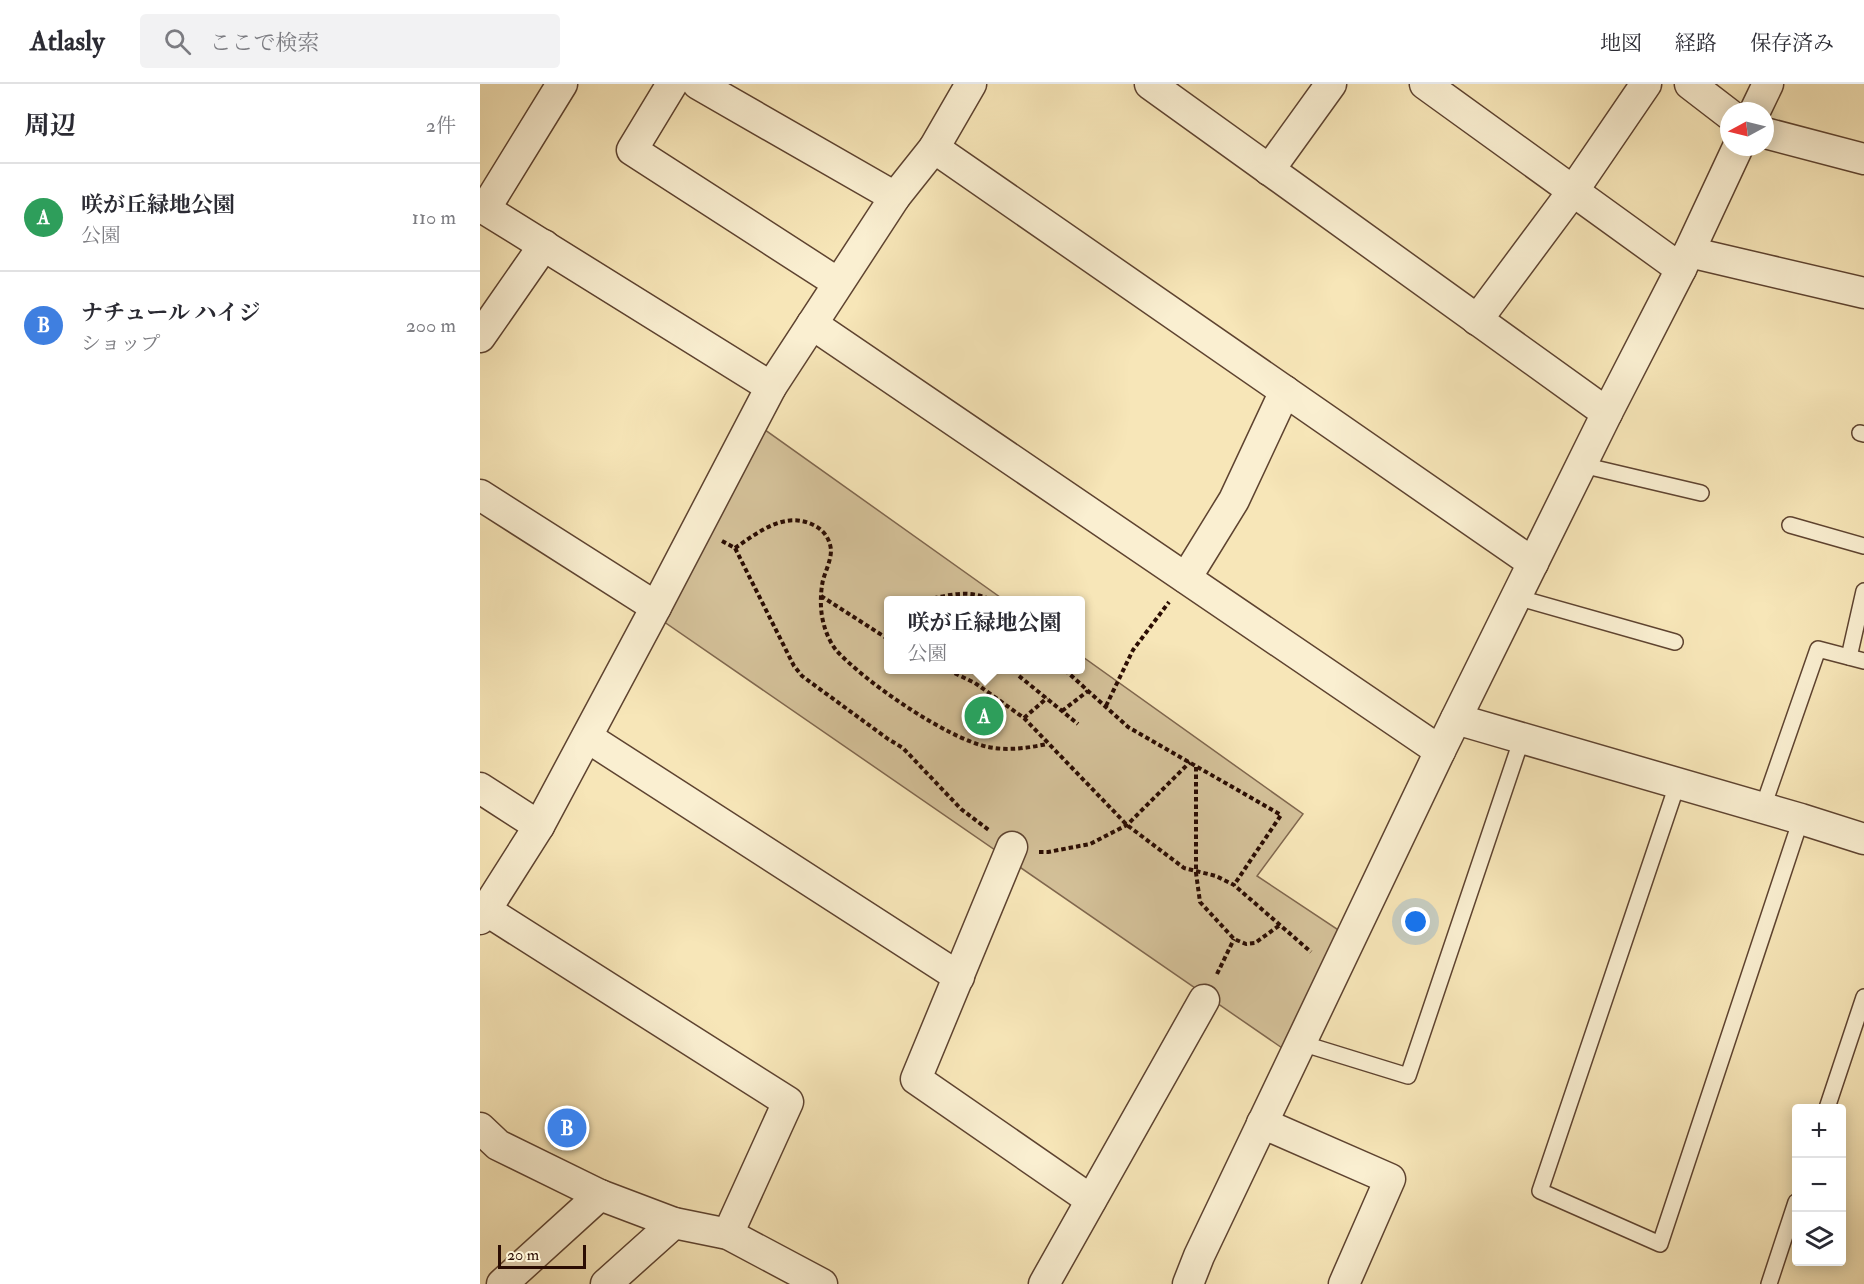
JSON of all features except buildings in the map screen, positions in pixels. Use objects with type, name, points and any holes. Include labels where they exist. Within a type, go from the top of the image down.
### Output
[{"type":"street","points":[[562,84],[482,208],[771,387]]},
{"type":"street","points":[[672,84],[632,150],[838,283]]},
{"type":"street","points":[[698,84],[895,197]]},
{"type":"street","points":[[728,1234],[788,1101],[483,915],[539,826],[697,531],[771,387],[895,197],[934,148],[970,84]]},
{"type":"street","points":[[1150,84],[1607,413]]},
{"type":"street","points":[[1269,170],[1331,84]]},
{"type":"street","points":[[1425,84],[1573,191],[1685,261],[1864,293]]},
{"type":"street","points":[[1477,320],[1573,191],[1646,84]]},
{"type":"street","points":[[1690,84],[1720,107]]},
{"type":"street","points":[[1759,102],[1768,84]]},
{"type":"street","points":[[1774,134],[1864,159]]},
{"type":"street","points":[[934,148],[1533,563]]},
{"type":"street","points":[[1188,1284],[1199,1256],[1440,751],[1685,261],[1734,156]]},
{"type":"street","points":[[480,338],[544,245]]},
{"type":"street","points":[[812,324],[1440,751]]},
{"type":"street","points":[[1186,578],[1234,500],[1285,391]]},
{"type":"street","points":[[480,495],[656,607]]},
{"type":"street","points":[[1456,719],[1678,782],[1864,839]]},
{"type":"street","points":[[587,737],[959,977]]},
{"type":"street","points":[[480,788],[539,826]]},
{"type":"street","points":[[1012,848],[916,1079],[1091,1200]]},
{"type":"street","points":[[1044,1284],[1203,1000]]},
{"type":"street","points":[[1262,1123],[1390,1179],[1344,1284]]},
{"type":"street","points":[[486,1144],[600,1195],[674,1223],[728,1234],[822,1284]]},
{"type":"street","points":[[502,1284],[600,1195]]},
{"type":"street","points":[[606,1284],[674,1223]]},
{"type":"lane","points":[[1582,465],[1701,493]]},
{"type":"lane","points":[[1790,525],[1864,546]]},
{"type":"lane","points":[[1849,657],[1864,591]]},
{"type":"lane","points":[[1516,597],[1675,642]]},
{"type":"lane","points":[[1763,807],[1818,649],[1864,661]]},
{"type":"lane","points":[[1301,1043],[1408,1076],[1522,738]]},
{"type":"lane","points":[[1678,782],[1540,1191],[1660,1244],[1801,819]]},
{"type":"lane","points":[[1828,1104],[1864,997]]},
{"type":"lane","points":[[1769,1284],[1794,1212]]},
{"type":"path","points":[[735,548],[776,522],[793,520],[809,523],[821,530],[828,537],[831,548],[820,596],[824,626],[834,648],[858,671],[932,722],[962,738],[988,747],[1024,749],[1048,744]]},
{"type":"path","points":[[697,531],[735,548],[794,666],[802,676],[888,740],[903,748],[961,809],[1012,848],[1030,852],[1048,852],[1090,844],[1127,825],[1190,762]]},
{"type":"path","points":[[1106,706],[1134,650],[1186,578]]},
{"type":"path","points":[[942,596],[950,594],[978,596]]},
{"type":"path","points":[[820,596],[884,636]]},
{"type":"path","points":[[958,674],[975,683],[1024,718],[1127,825],[1184,868],[1196,873],[1216,876],[1234,885],[1334,973]]},
{"type":"path","points":[[1070,674],[1128,727],[1281,815],[1234,885]]},
{"type":"path","points":[[1019,676],[1078,724]]},
{"type":"path","points":[[1062,711],[1088,691]]},
{"type":"path","points":[[1024,718],[1047,698]]},
{"type":"path","points":[[1196,766],[1196,873],[1200,902],[1234,939],[1246,944],[1255,943],[1281,925]]},
{"type":"path","points":[[1203,1000],[1234,939]]},
{"type":"shaded area","points":[[761,427],[998,596],[884,596],[884,674],[1085,674],[1085,659],[1303,814],[1257,876],[1343,933],[1285,1050],[660,619]]},
{"type":"place","name":"咲が丘緑地公園","points":[[984,716]]},
{"type":"place","name":"ナチュール ハイジ","points":[[567,1128]]}]
